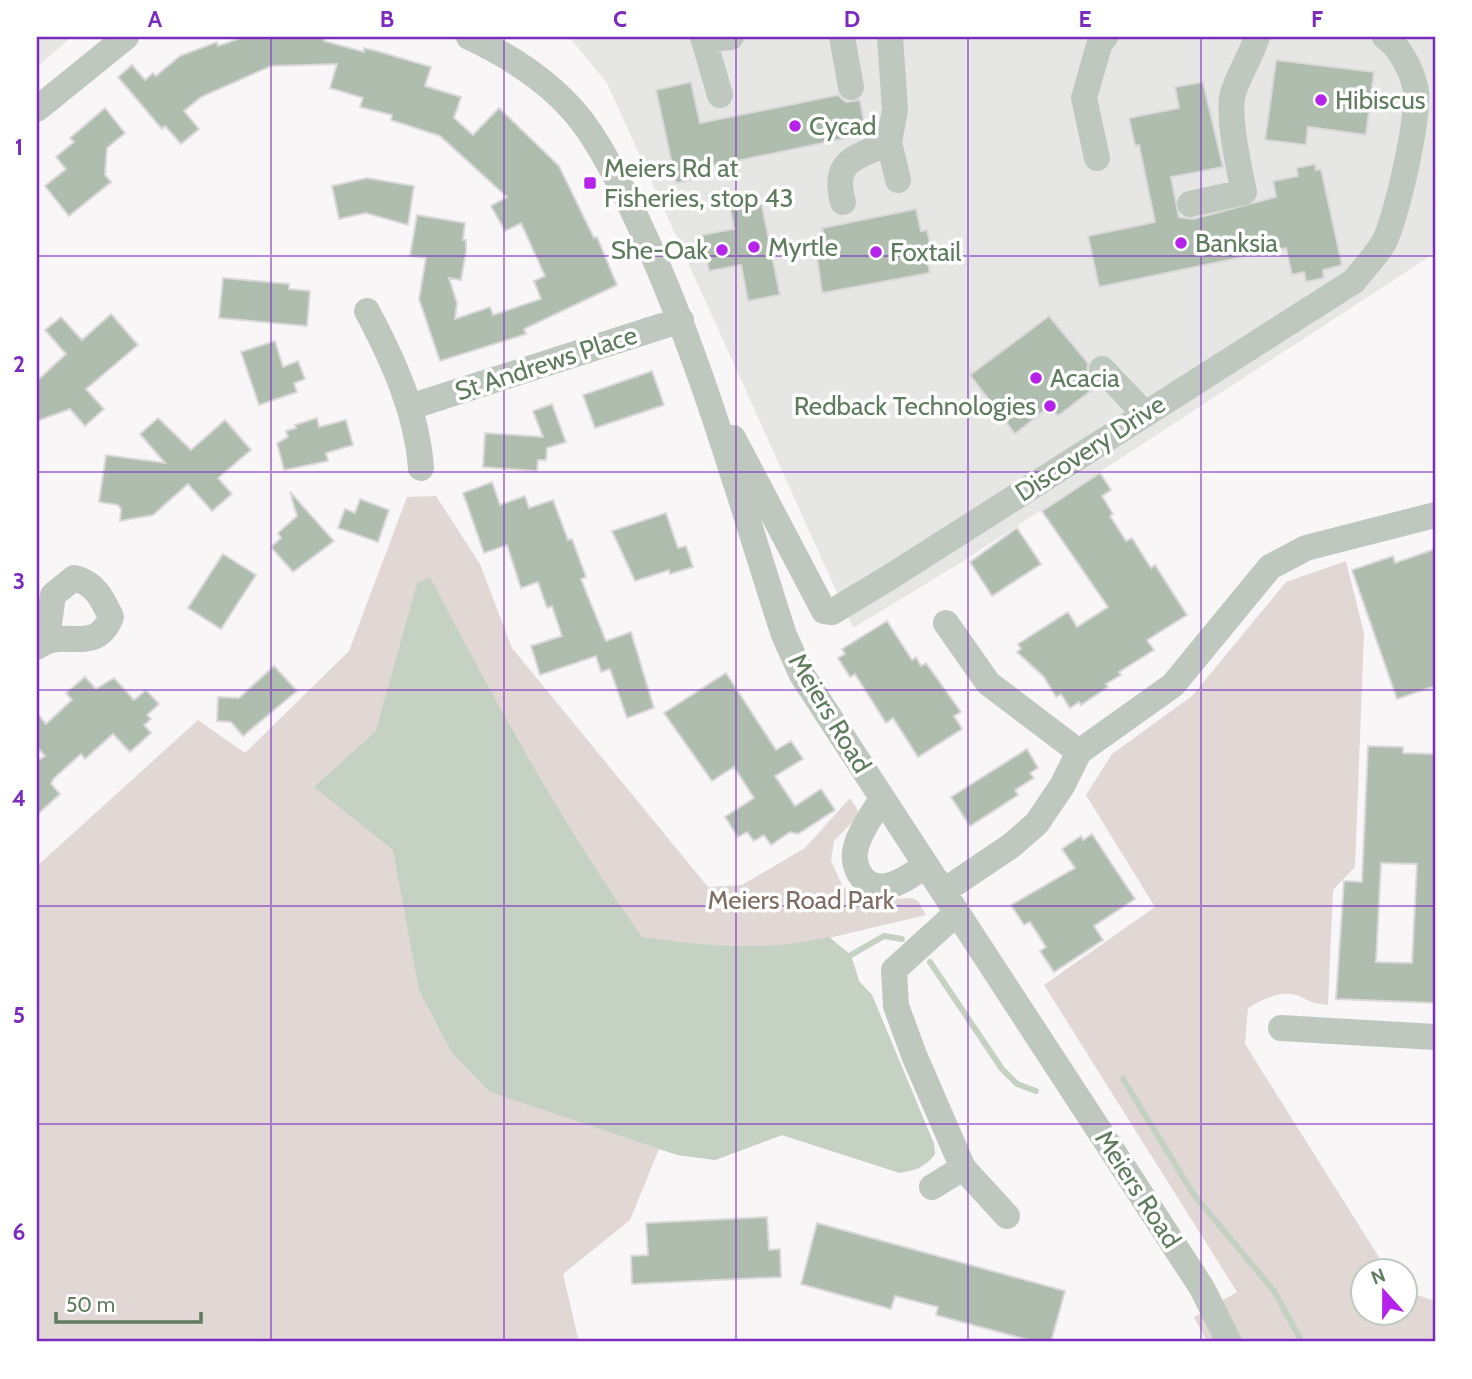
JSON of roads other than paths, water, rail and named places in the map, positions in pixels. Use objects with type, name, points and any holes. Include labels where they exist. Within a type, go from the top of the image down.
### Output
[{"type":"street","points":[[37,109],[126,37]]},
{"type":"street","name":"Meiers Road","points":[[469,37],[507,54],[543,82],[588,129],[629,203],[681,320],[784,635],[802,675],[1202,1288],[1229,1342]]},
{"type":"street","points":[[720,95],[704,38],[731,37]]},
{"type":"street","points":[[842,37],[851,87]]},
{"type":"street","points":[[890,37],[895,110],[888,142],[898,180]]},
{"type":"street","points":[[1097,158],[1084,98],[1100,42],[1105,37]]},
{"type":"street","points":[[1190,204],[1244,192],[1235,153],[1230,108],[1233,92],[1256,37]]},
{"type":"street","name":"Discovery Drive","points":[[700,375],[824,611],[832,612],[1354,281],[1382,245],[1402,193],[1416,88],[1392,38]]},
{"type":"street","points":[[843,202],[837,180],[845,164],[888,142]]},
{"type":"street","points":[[368,311],[410,407],[418,435],[421,468]]},
{"type":"street","name":"St Andrews Place","points":[[410,407],[681,320]]},
{"type":"street","points":[[1102,369],[1143,413]]},
{"type":"street","points":[[944,891],[1012,845],[1037,823],[1062,786],[1079,752],[1173,685],[1261,576],[1286,556],[1306,548],[1435,515]]},
{"type":"street","points":[[946,623],[988,683],[1079,752]]},
{"type":"street","points":[[882,798],[860,836],[855,853],[856,868],[862,877],[875,887],[889,886],[906,880],[926,865]]},
{"type":"street","points":[[949,920],[894,970],[896,1006],[963,1168],[1007,1216]]},
{"type":"street","points":[[1281,1028],[1435,1037]]},
{"type":"street","points":[[932,1187],[963,1168]]},
{"type":"waterway","points":[[851,955],[884,936],[902,939]]},
{"type":"waterway","points":[[930,962],[1002,1069],[1017,1084],[1036,1091]]},
{"type":"waterway","points":[[1123,1079],[1194,1195],[1274,1291],[1302,1342]]},
{"type":"place","name":"Hibiscus","points":[[1321,100]]},
{"type":"place","name":"Cycad","points":[[795,126]]},
{"type":"place","name":"Meiers Rd at Fisheries, stop 43","points":[[590,183]]},
{"type":"place","name":"Banksia","points":[[1181,243]]},
{"type":"place","name":"Myrtle","points":[[754,247]]},
{"type":"place","name":"She-Oak","points":[[722,250]]},
{"type":"place","name":"Foxtail","points":[[876,252]]},
{"type":"place","name":"Acacia","points":[[1036,378]]},
{"type":"place","name":"Redback Technologies","points":[[1050,406]]},
{"type":"park label","name":"Meiers Road Park","points":[[801,900]]}]
